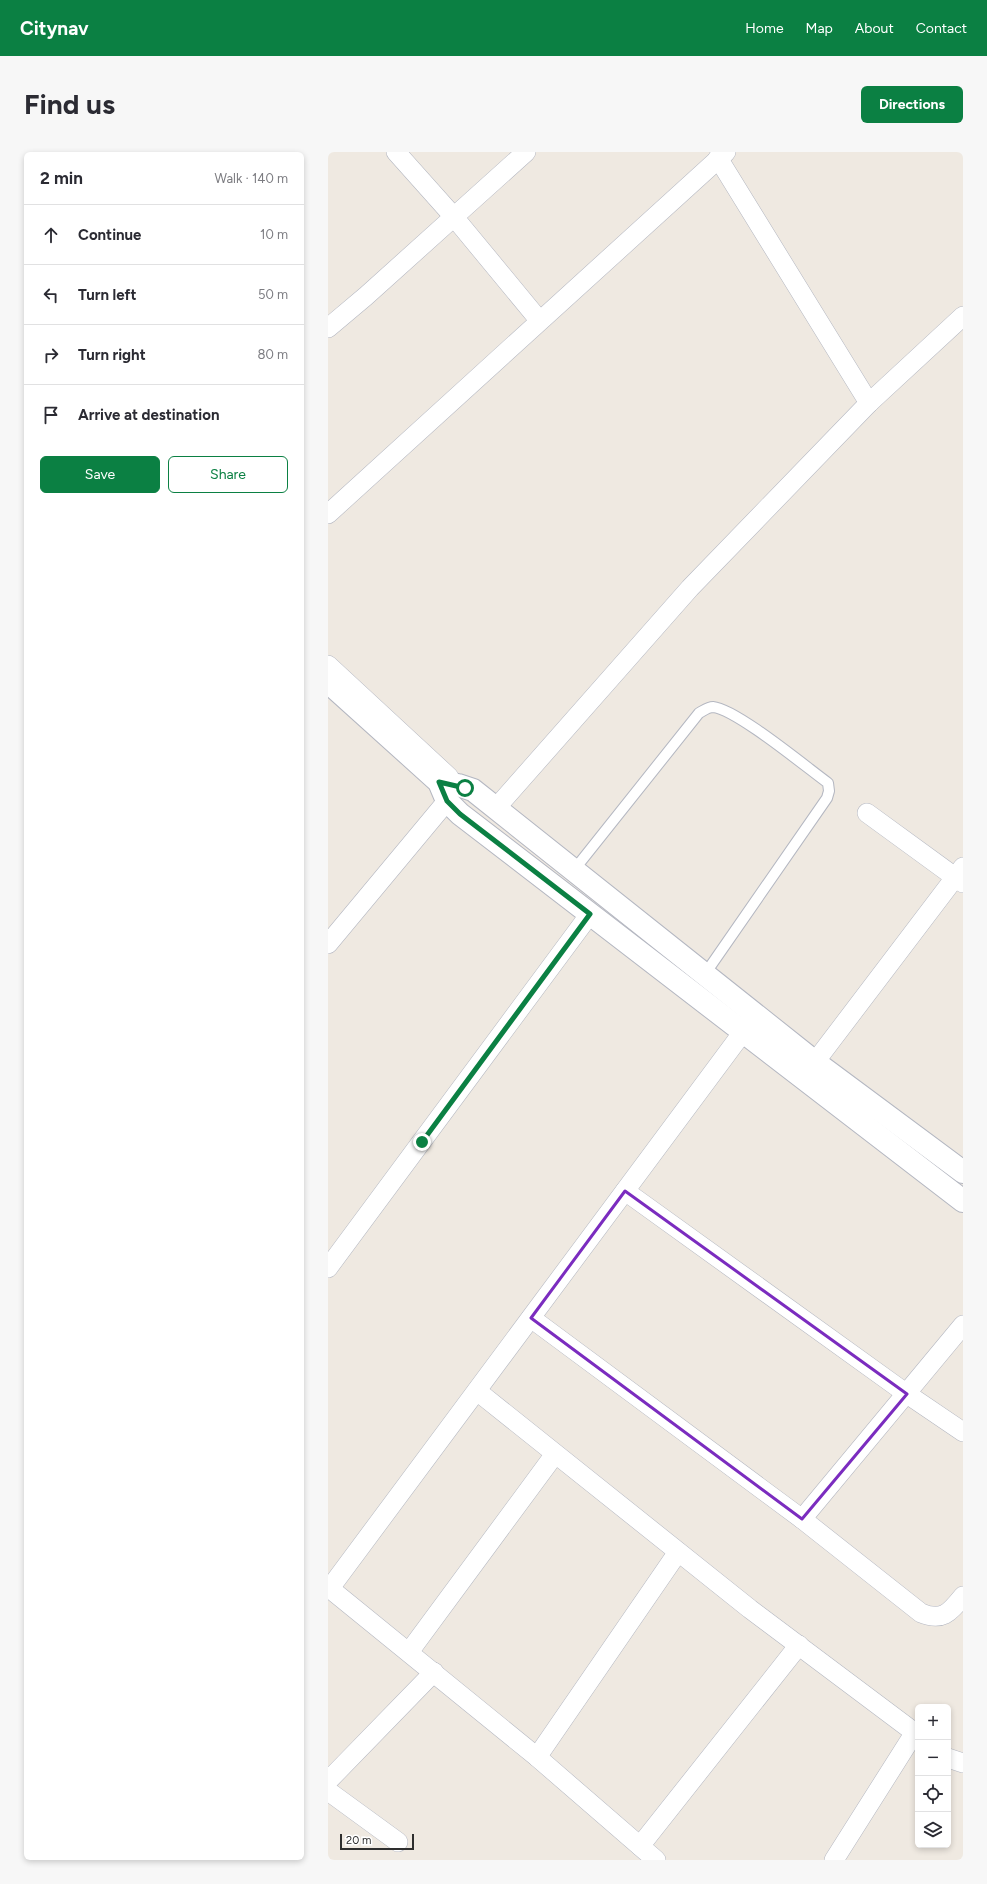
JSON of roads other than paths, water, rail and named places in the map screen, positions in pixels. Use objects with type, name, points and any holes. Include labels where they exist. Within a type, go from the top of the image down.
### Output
[{"type":"main road","points":[[328,682],[448,789],[460,814],[963,1201]]},
{"type":"main road","points":[[448,789],[473,790],[815,1062],[963,1172]]},
{"type":"street","points":[[396,152],[454,217],[540,320]]},
{"type":"street","points":[[328,328],[526,152]]},
{"type":"street","points":[[328,514],[722,155],[869,403]]},
{"type":"street","points":[[496,808],[690,588],[869,403],[963,316]]},
{"type":"street","points":[[328,665],[448,789],[328,944]]},
{"type":"street","points":[[815,1062],[960,876],[867,813]]},
{"type":"street","points":[[328,1268],[590,914]]},
{"type":"street","points":[[656,1860],[537,1757],[329,1588],[744,1032]]},
{"type":"street","points":[[625,1191],[907,1394],[963,1432]]},
{"type":"street","points":[[531,1318],[802,1519],[922,1613],[933,1618],[942,1616],[953,1609],[963,1596]]},
{"type":"street","points":[[802,1519],[963,1325]]},
{"type":"street","points":[[477,1391],[678,1552],[915,1733]]},
{"type":"street","points":[[409,1652],[555,1454]]},
{"type":"street","points":[[537,1757],[678,1552]]},
{"type":"street","points":[[640,1846],[799,1645]]},
{"type":"street","points":[[328,1781],[434,1672]]},
{"type":"street","points":[[834,1860],[915,1736]]},
{"type":"street","points":[[951,1759],[963,1763]]},
{"type":"street","points":[[328,1791],[398,1842]]},
{"type":"lane","points":[[574,870],[699,713],[711,707],[724,710],[773,742],[828,783],[829,792],[827,798],[705,974]]}]
